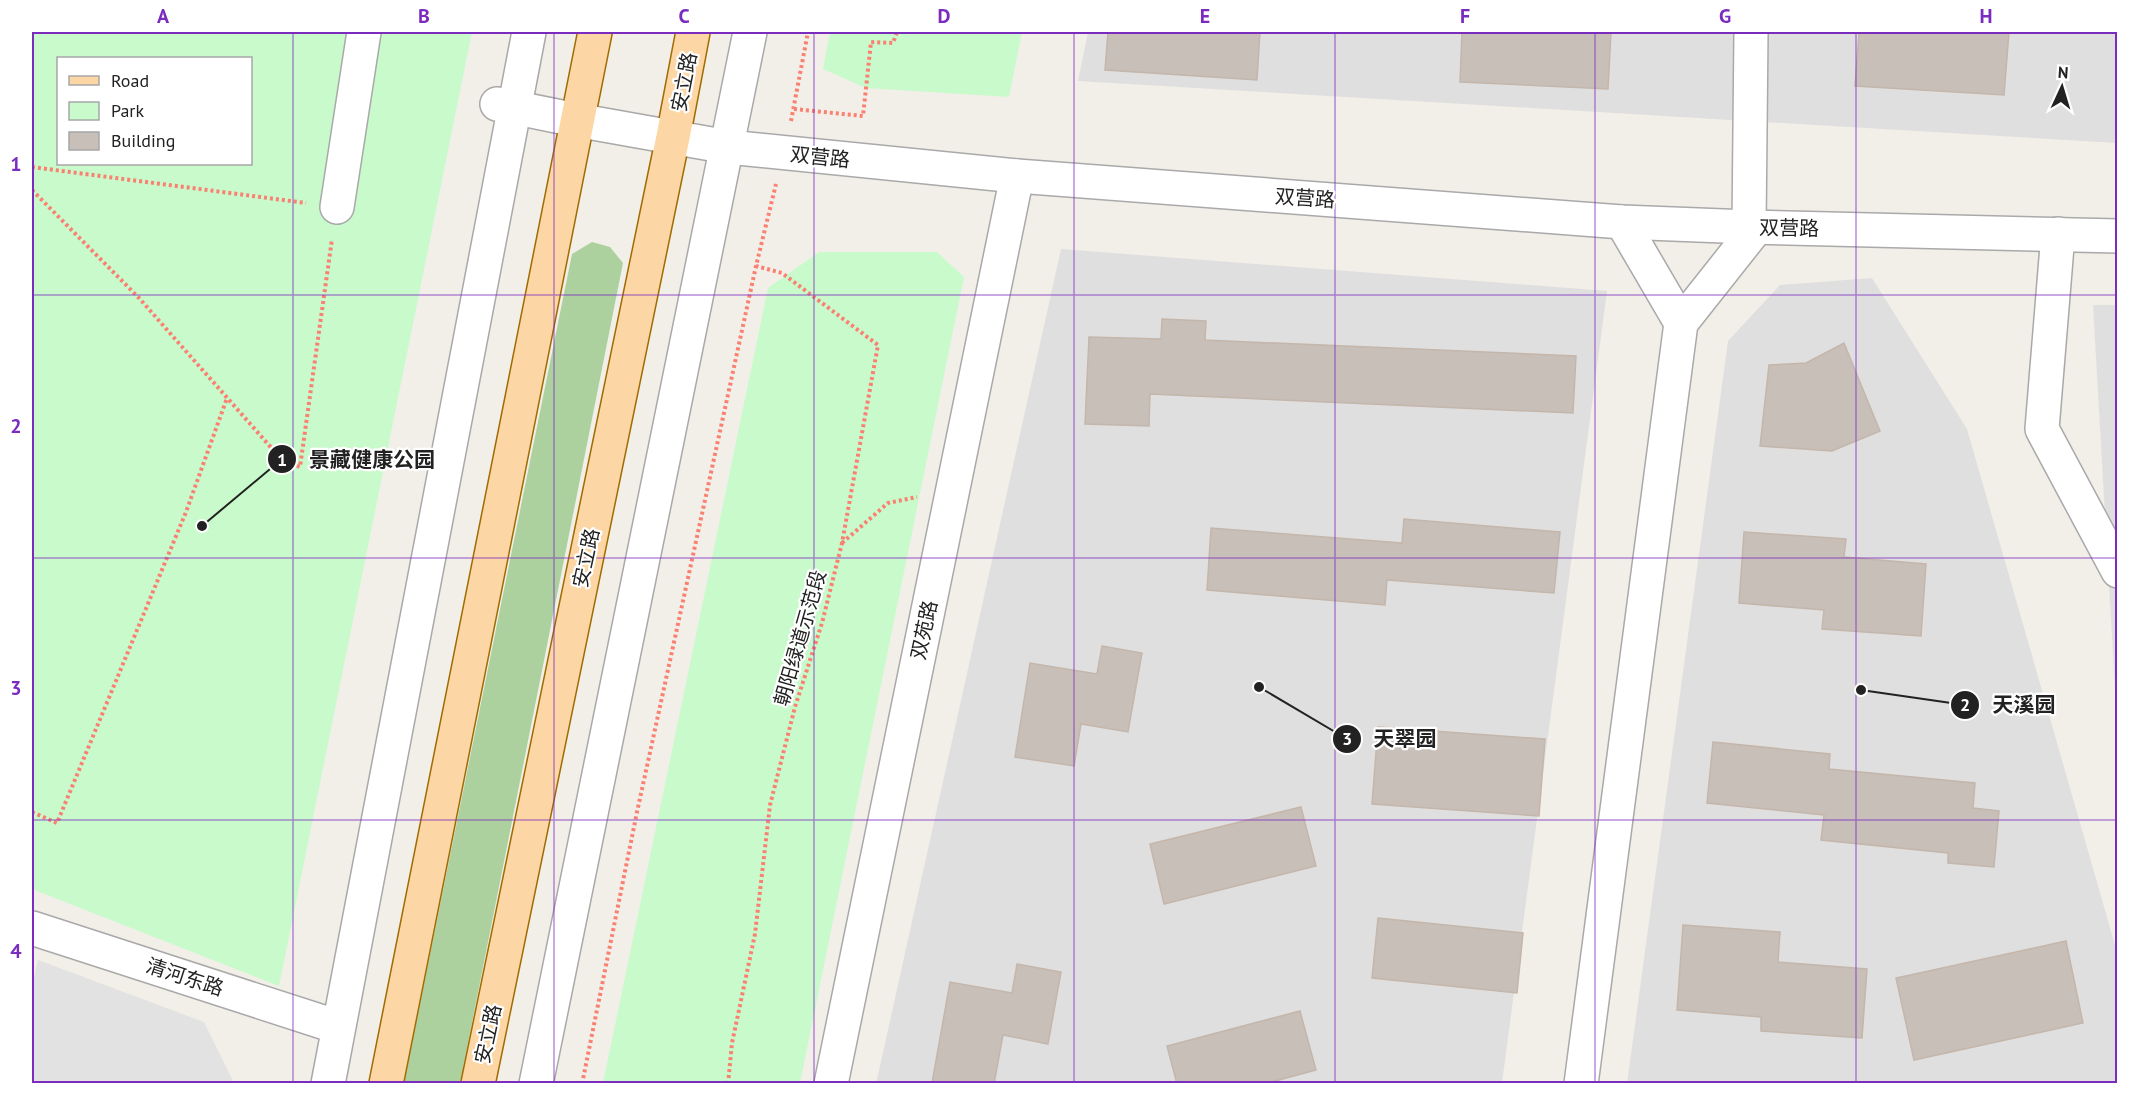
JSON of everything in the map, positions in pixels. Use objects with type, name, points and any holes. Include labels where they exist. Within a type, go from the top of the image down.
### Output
[{"type":"main road","points":[[386,1083],[595,32]]},
{"type":"main road","name":"安立路","points":[[478,1083],[693,32]]},
{"type":"street","points":[[337,207],[364,32]]},
{"type":"street","points":[[328,1083],[506,106],[529,32]]},
{"type":"street","points":[[536,1083],[750,32]]},
{"type":"street","points":[[1581,1083],[1681,323],[1753,227],[1751,32]]},
{"type":"street","name":"双营路","points":[[506,106],[728,147],[1017,176],[1622,222],[2118,236]]},
{"type":"street","name":"双苑路","points":[[831,1083],[1017,176]]},
{"type":"street","points":[[1622,222],[1681,323]]},
{"type":"street","points":[[2058,234],[2042,429],[2118,571]]},
{"type":"street","name":"清河东路","points":[[32,928],[338,1027]]},
{"type":"path","points":[[582,1083],[637,812],[756,266],[794,109],[808,32]]},
{"type":"path","points":[[794,109],[863,116],[871,42],[894,43],[897,32]]},
{"type":"path","points":[[32,167],[337,207],[300,467],[282,460],[139,298],[32,190]]},
{"type":"path","name":"朝阳绿道示范段","points":[[728,1083],[732,1043],[755,934],[770,805],[795,707],[822,623],[842,543],[878,345],[782,273],[756,266]]},
{"type":"path","points":[[32,812],[57,823],[186,512],[227,398]]},
{"type":"path","points":[[842,543],[888,503],[953,489]]},
{"type":"shaded area","points":[[1088,32],[2117,32],[2117,143],[1078,81]]},
{"type":"shaded area","points":[[1061,249],[1607,291],[1502,1083],[876,1084]]},
{"type":"shaded area","points":[[1872,278],[1967,429],[2117,952],[2117,1083],[1627,1084],[1728,341],[1780,285]]},
{"type":"shaded area","points":[[2093,305],[2117,305],[2117,724]]},
{"type":"shaded area","points":[[38,960],[204,1022],[234,1083],[32,1083],[32,986]]},
{"type":"green space","points":[[32,32],[472,32],[279,986],[32,889]]},
{"type":"green space","points":[[830,32],[1022,32],[1009,97],[866,88],[823,69]]},
{"type":"green space","points":[[592,242],[610,247],[623,263],[460,1083],[404,1083],[572,254]]},
{"type":"green space","points":[[819,252],[937,252],[964,277],[800,1083],[603,1083],[768,288]]},
{"type":"building","points":[[1108,32],[1260,32],[1257,80],[1105,70]]},
{"type":"building","points":[[1462,32],[1611,32],[1608,89],[1460,82]]},
{"type":"building","points":[[1859,32],[2009,32],[2004,95],[1855,86]]},
{"type":"building","points":[[1162,319],[1206,321],[1205,340],[1576,356],[1573,413],[1150,394],[1149,426],[1085,424],[1089,337],[1161,339]]},
{"type":"building","points":[[1844,343],[1880,431],[1832,451],[1760,446],[1769,365],[1806,363]]},
{"type":"building","points":[[1404,519],[1560,532],[1554,593],[1387,580],[1385,605],[1207,590],[1211,528],[1402,543]]},
{"type":"building","points":[[1744,532],[1846,539],[1844,557],[1926,564],[1921,636],[1822,629],[1824,610],[1739,603]]},
{"type":"building","points":[[1102,646],[1142,653],[1128,732],[1081,724],[1074,766],[1015,757],[1030,663],[1097,674]]},
{"type":"building","points":[[1378,727],[1545,739],[1539,816],[1372,804]]},
{"type":"building","points":[[1713,742],[1830,754],[1829,769],[1975,783],[1973,808],[1999,811],[1994,867],[1948,863],[1948,853],[1821,840],[1824,815],[1707,803]]},
{"type":"building","points":[[1301,807],[1316,866],[1164,904],[1150,844]]},
{"type":"building","points":[[1378,918],[1523,933],[1517,993],[1372,978]]},
{"type":"building","points":[[1683,925],[1780,932],[1778,962],[1867,969],[1862,1038],[1761,1031],[1761,1017],[1677,1010]]},
{"type":"building","points":[[2066,941],[2083,1023],[1914,1060],[1896,978]]},
{"type":"building","points":[[1017,964],[1061,972],[1048,1044],[1003,1035],[994,1084],[932,1083],[950,982],[1012,993]]},
{"type":"building","points":[[1300,1011],[1316,1070],[1264,1084],[1177,1084],[1167,1046]]},
{"type":"place","name":"景藏健康公园","points":[[202,526]]},
{"type":"place","name":"天翠园","points":[[1259,687]]},
{"type":"place","name":"天溪园","points":[[1861,690]]}]
